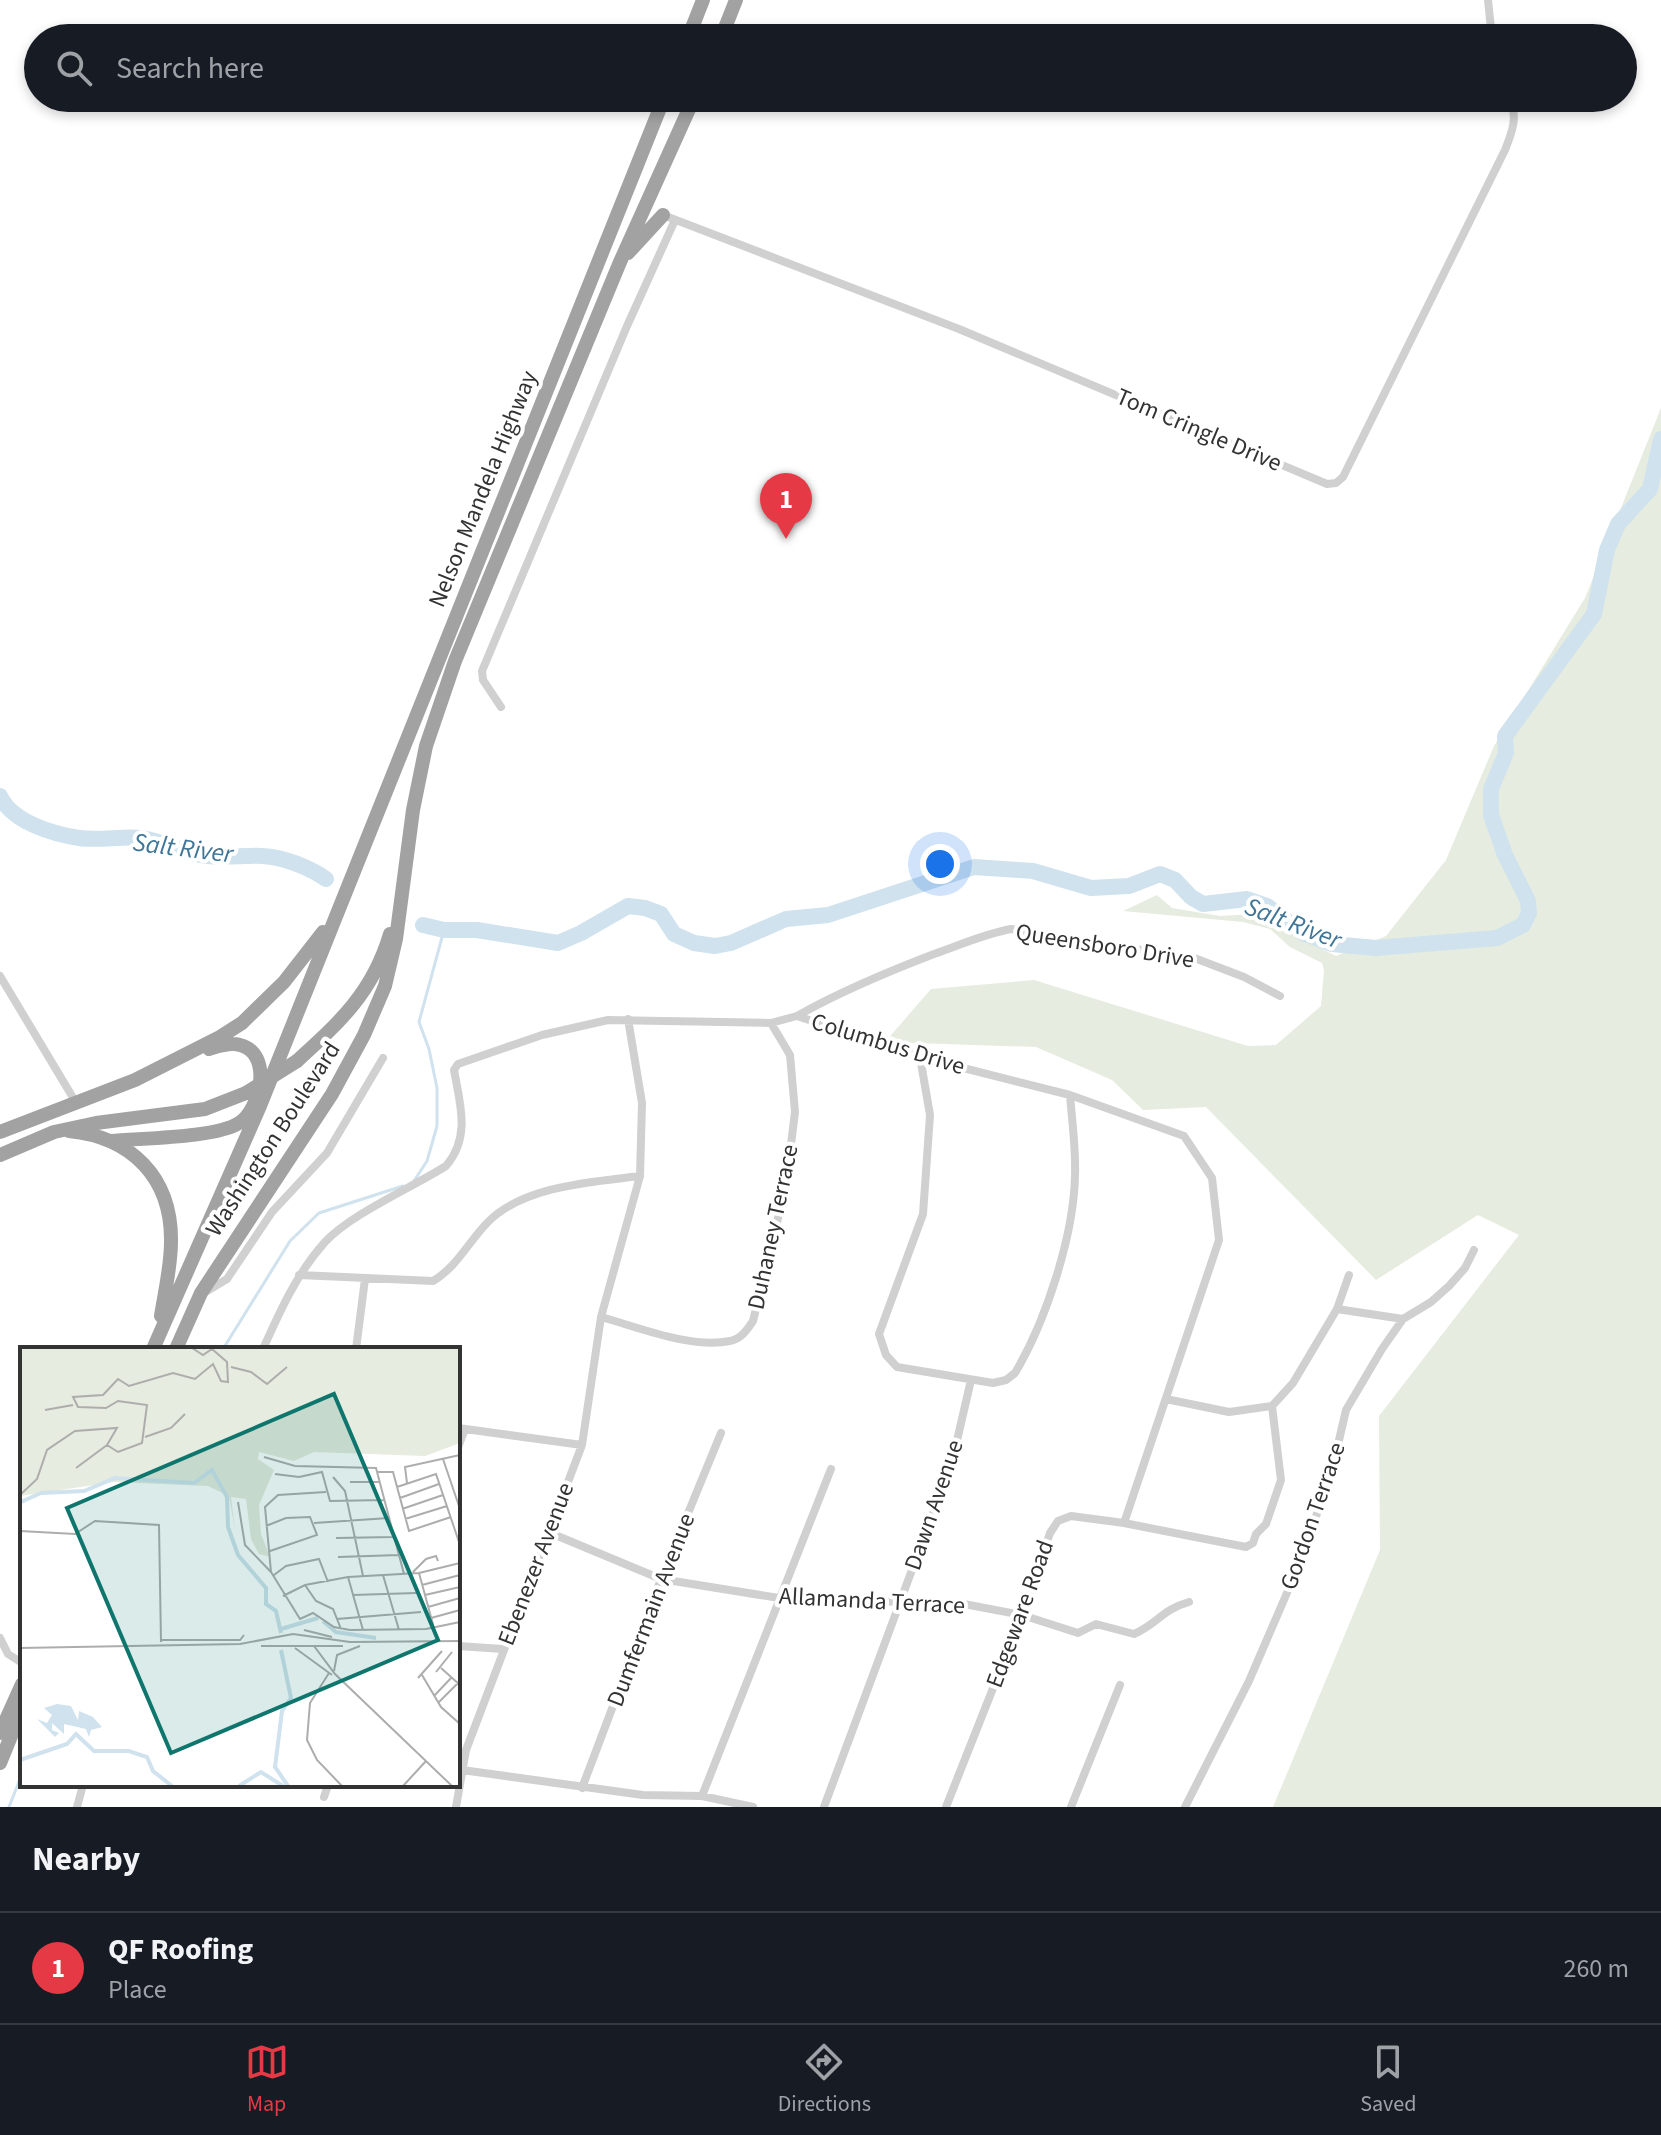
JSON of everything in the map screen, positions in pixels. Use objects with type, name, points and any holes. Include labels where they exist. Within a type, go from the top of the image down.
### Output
[{"type":"highway","points":[[694,24],[703,0]]},
{"type":"highway","points":[[727,24],[736,0]]},
{"type":"highway","name":"Nelson Mandela Highway","points":[[344,897],[658,112]]},
{"type":"highway","name":"Nelson Mandela Highway","points":[[400,899],[426,746],[450,675],[620,262],[688,112]]},
{"type":"highway","points":[[620,262],[669,218]]},
{"type":"highway","points":[[0,1132],[135,1080],[231,1030],[263,1002],[318,942],[344,897]]},
{"type":"highway","name":"Washington Boulevard","points":[[154,1347],[260,1106],[344,897]]},
{"type":"highway","points":[[69,1131],[96,1123],[205,1109],[246,1093],[297,1061],[351,1011],[358,1000],[389,939],[400,899]]},
{"type":"highway","name":"Washington Boulevard","points":[[177,1347],[201,1293],[332,1094],[364,1035],[390,970],[400,899]]},
{"type":"highway","points":[[111,1141],[216,1130],[239,1123],[251,1110],[259,1092],[260,1068],[247,1048],[239,1044],[223,1044],[178,1058]]},
{"type":"highway","points":[[0,1155],[54,1132],[69,1131],[111,1141],[127,1150],[148,1169],[160,1187],[171,1239],[167,1280],[153,1347]]},
{"type":"highway","points":[[10,1742],[20,1694]]},
{"type":"highway","points":[[0,1763],[20,1714]]},
{"type":"street","points":[[1488,0],[1491,24]]},
{"type":"street","name":"Tom Cringle Drive","points":[[669,218],[959,329],[1327,484],[1336,483],[1343,477],[1505,150],[1515,128],[1515,112]]},
{"type":"street","points":[[501,707],[483,680],[482,671],[669,218]]},
{"type":"street","name":"Queensboro Drive","points":[[797,1016],[834,995],[900,967],[1011,929],[1197,959],[1244,977],[1280,996]]},
{"type":"street","points":[[0,976],[75,1101]]},
{"type":"street","name":"Columbus Drive","points":[[264,1347],[299,1275],[326,1241],[339,1230],[446,1166],[458,1153],[463,1113],[454,1070],[458,1064],[542,1035],[608,1020],[771,1023],[797,1016],[920,1057],[1070,1095],[1184,1136],[1212,1178],[1219,1240],[1124,1523]]},
{"type":"street","name":"Ebenezer Avenue","points":[[460,1782],[466,1750],[582,1445],[601,1317],[640,1176],[642,1103],[628,1019]]},
{"type":"street","name":"Duhaney Terrace","points":[[601,1317],[695,1343],[732,1341],[745,1334],[753,1321],[786,1185],[795,1112],[790,1055],[771,1023]]},
{"type":"street","points":[[920,1057],[930,1115],[923,1214],[879,1334],[880,1345],[897,1367],[993,1383],[1006,1380],[1015,1373],[1049,1296],[1070,1227],[1075,1175],[1070,1095]]},
{"type":"street","points":[[201,1293],[227,1279],[272,1212],[327,1153],[383,1058]]},
{"type":"street","points":[[299,1275],[433,1281],[461,1257],[489,1221],[523,1199],[570,1185],[640,1176]]},
{"type":"street","name":"Gordon Terrace","points":[[1185,1807],[1249,1681],[1302,1558],[1333,1466],[1346,1410],[1403,1319],[1431,1302],[1449,1286],[1465,1268],[1474,1250]]},
{"type":"street","points":[[1166,1399],[1229,1412],[1272,1406],[1293,1383],[1337,1309],[1349,1275]]},
{"type":"street","points":[[356,1347],[365,1279]]},
{"type":"street","points":[[1337,1309],[1403,1319]]},
{"type":"street","name":"Dawn Avenue","points":[[824,1807],[952,1462],[971,1380]]},
{"type":"street","name":"Edgeware Road","points":[[946,1807],[1022,1615],[1050,1533],[1058,1521],[1071,1516],[1124,1523],[1246,1547],[1253,1543],[1271,1513],[1281,1480],[1272,1406]]},
{"type":"street","points":[[461,1428],[582,1445]]},
{"type":"street","name":"Dumfermain Avenue","points":[[582,1788],[661,1579],[721,1433]]},
{"type":"street","points":[[702,1796],[831,1469]]},
{"type":"street","name":"Allamanda Terrace","points":[[548,1532],[661,1579],[779,1598],[964,1604],[1022,1615],[1078,1633],[1096,1624],[1134,1634],[1155,1623],[1165,1611],[1189,1602]]},
{"type":"street","points":[[0,1638],[8,1654],[20,1662]]},
{"type":"street","points":[[460,1646],[503,1649]]},
{"type":"street","points":[[1071,1807],[1120,1685]]},
{"type":"street","points":[[462,1770],[643,1795],[702,1796],[753,1807]]},
{"type":"street","points":[[77,1807],[82,1787]]},
{"type":"street","points":[[324,1797],[327,1787]]},
{"type":"street","name":"Ebenezer Avenue","points":[[456,1807],[459,1787]]},
{"type":"shaded area","points":[[1661,408],[1661,1807],[1273,1807],[1380,1550],[1379,1416],[1519,1235],[1478,1215],[1376,1280],[1206,1107],[1143,1110],[1112,1080],[1036,1047],[885,1042],[931,989],[1034,980],[1248,1046],[1276,1045],[1321,1006],[1322,963],[1290,947],[1270,929],[1243,922],[1123,911],[1157,895],[1172,908],[1220,916],[1254,914],[1336,956],[1386,936],[1446,860],[1494,746],[1585,598]]},
{"type":"waterway","name":"Salt River","points":[[423,925],[558,943],[628,906],[661,914],[674,934],[694,943],[715,946],[731,943],[786,919],[828,915],[974,867],[1033,871],[1091,888],[1129,886],[1160,874],[1175,880],[1191,897],[1203,904],[1247,899],[1267,906],[1303,933],[1332,944],[1376,948],[1497,938],[1523,925],[1529,913],[1528,901],[1505,855],[1491,815],[1491,789],[1506,753],[1505,736],[1594,614],[1607,550],[1618,524],[1650,489],[1661,439]]},
{"type":"waterway","name":"Salt River","points":[[0,796],[23,820],[57,833],[87,839],[141,838],[208,856],[278,858],[296,863],[326,879]]},
{"type":"waterway","points":[[414,1181],[427,1161],[437,1126],[437,1088],[429,1049],[419,1022],[444,930]]},
{"type":"waterway","points":[[224,1347],[290,1241],[319,1213],[403,1186]]},
{"type":"waterway","points":[[9,1807],[20,1779]]},
{"type":"place","name":"QF Roofing","points":[[786,539]]}]
